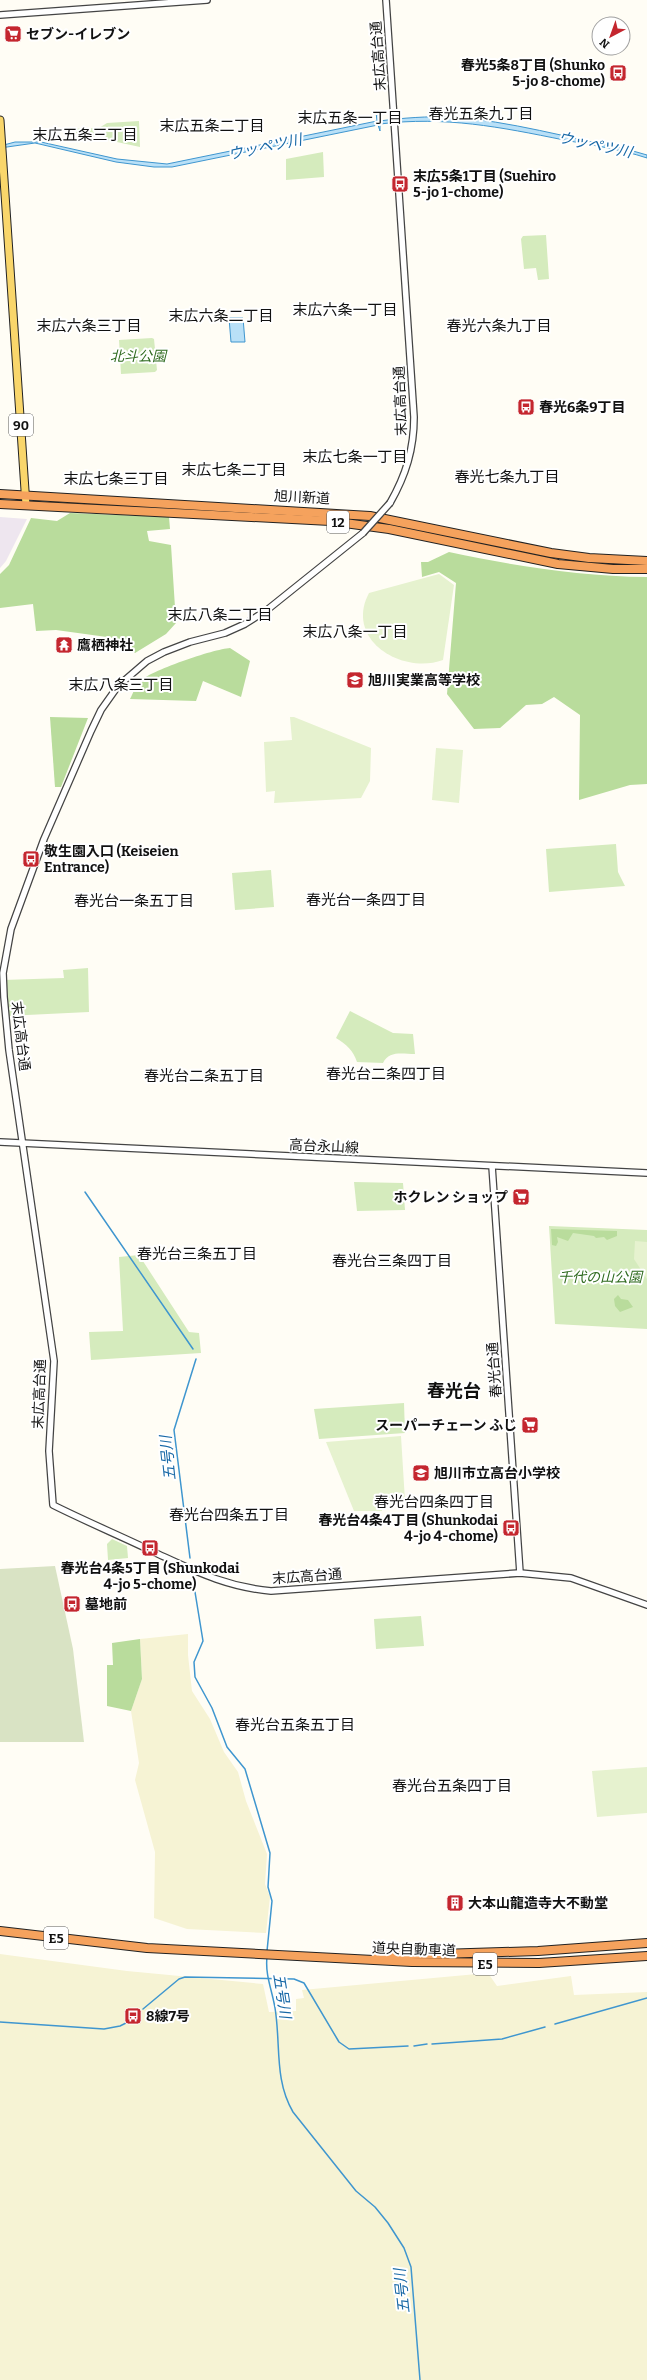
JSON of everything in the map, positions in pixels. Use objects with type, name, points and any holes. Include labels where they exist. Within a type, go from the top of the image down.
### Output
[{"type":"highway","name":"旭川新道","points":[[0,494],[370,516],[551,553],[596,558],[647,561]]},
{"type":"highway","name":"旭川新道","points":[[0,504],[330,521],[389,529],[558,564],[647,569]]},
{"type":"highway","name":"道央自動車道","points":[[0,1931],[147,1948],[471,1964],[539,1963],[647,1956]]},
{"type":"highway","name":"道央自動車道","points":[[323,1957],[538,1951],[647,1944]]},
{"type":"main road","name":"90","points":[[0,120],[26,505]]},
{"type":"street","points":[[0,14],[207,0]]},
{"type":"street","name":"末広高台通","points":[[386,0],[414,417],[411,456],[400,487],[390,503],[363,533],[267,610],[245,624],[225,633],[179,646],[146,661],[125,678],[101,710],[44,839],[9,935],[3,973],[4,997],[54,1361],[49,1450],[53,1504],[195,1571],[230,1585],[251,1589],[271,1591],[520,1573],[571,1578],[647,1605]]},
{"type":"street","name":"高台永山線","points":[[0,1142],[647,1173]]},
{"type":"street","name":"春光台通","points":[[492,1166],[520,1573]]},
{"type":"shaded area","points":[[0,517],[27,519],[6,561],[0,568]]},
{"type":"shaded area","points":[[188,1634],[188,1655],[192,1691],[210,1719],[224,1752],[238,1772],[246,1801],[267,1854],[265,1884],[270,1897],[266,1933],[187,1929],[154,1918],[155,1852],[135,1780],[139,1763],[131,1711],[142,1679],[140,1639]]},
{"type":"shaded area","points":[[0,1954],[127,1971],[263,1984],[269,2012],[296,2011],[296,1999],[304,1998],[302,1990],[488,1973],[497,1986],[571,1976],[574,1995],[647,1992],[647,2380],[0,2380]]},
{"type":"green space","points":[[139,121],[140,147],[66,131],[66,129],[99,128],[107,123]]},
{"type":"green space","points":[[323,152],[324,177],[286,180],[286,159]]},
{"type":"green space","points":[[546,235],[549,279],[538,280],[536,268],[524,269],[521,239],[523,236]]},
{"type":"green space","name":"北斗公園","points":[[154,339],[157,370],[155,372],[121,374],[119,340]]},
{"type":"green space","points":[[70,513],[169,517],[170,529],[147,531],[149,541],[171,545],[176,623],[166,634],[135,653],[114,638],[56,630],[36,631],[33,604],[0,608],[0,574],[9,565],[31,518],[57,521]]},
{"type":"green space","points":[[449,552],[498,562],[547,569],[597,575],[647,577],[647,784],[630,785],[579,800],[580,715],[554,697],[542,704],[526,705],[500,728],[474,729],[447,694],[456,583],[439,572],[422,577],[421,562],[428,562]]},
{"type":"green space","points":[[439,574],[454,585],[443,660],[427,663],[411,662],[395,658],[381,650],[371,639],[364,625],[363,610],[369,593]]},
{"type":"green space","points":[[230,648],[250,661],[241,697],[203,681],[196,701],[130,699],[136,686],[145,677],[197,656]]},
{"type":"green space","points":[[50,717],[88,718],[61,787],[55,787]]},
{"type":"green space","points":[[290,717],[294,717],[371,748],[370,781],[361,798],[274,803],[275,791],[266,792],[264,742],[292,740]]},
{"type":"green space","points":[[436,748],[463,750],[459,803],[432,800]]},
{"type":"green space","points":[[616,844],[618,872],[625,886],[549,892],[546,849]]},
{"type":"green space","points":[[271,870],[274,907],[235,910],[232,873]]},
{"type":"green space","points":[[88,968],[89,1012],[6,1016],[3,980],[64,978],[63,970]]},
{"type":"green space","points":[[350,1011],[393,1033],[413,1034],[415,1054],[393,1054],[383,1063],[357,1062],[354,1054],[349,1048],[336,1038]]},
{"type":"green space","points":[[354,1182],[403,1183],[405,1210],[357,1211]]},
{"type":"green space","name":"千代の山公園","points":[[549,1226],[647,1230],[647,1329],[555,1324]]},
{"type":"green space","points":[[551,1229],[617,1231],[617,1236],[607,1240],[604,1237],[596,1238],[594,1236],[573,1233],[568,1241],[557,1237],[558,1242],[556,1246],[552,1245]]},
{"type":"green space","points":[[635,1241],[647,1242],[647,1279],[634,1259]]},
{"type":"green space","points":[[139,1255],[189,1332],[199,1333],[201,1353],[91,1360],[89,1332],[123,1331],[119,1257]]},
{"type":"green space","points":[[618,1295],[621,1299],[628,1300],[633,1307],[620,1312],[615,1306],[614,1299]]},
{"type":"green space","points":[[404,1403],[405,1433],[319,1439],[314,1409]]},
{"type":"green space","points":[[401,1436],[405,1501],[397,1502],[397,1506],[382,1507],[382,1511],[354,1511],[326,1442]]},
{"type":"green space","points":[[112,1539],[127,1546],[128,1558],[108,1560],[107,1544]]},
{"type":"green space","points":[[55,1566],[73,1649],[84,1742],[0,1742],[0,1569]]},
{"type":"green space","points":[[421,1616],[424,1646],[376,1649],[374,1619]]},
{"type":"green space","points":[[140,1639],[142,1679],[131,1711],[107,1706],[107,1665],[113,1665],[112,1643]]},
{"type":"green space","points":[[647,1767],[647,1813],[597,1817],[592,1771]]},
{"type":"water","name":"ウッペツ川","points":[[376,112],[378,112],[379,121],[452,117],[496,122],[626,149],[647,155],[647,158],[626,152],[495,127],[427,121],[380,124],[380,131],[378,125],[172,167],[154,167],[116,162],[35,143],[0,148],[0,146],[15,142],[41,142],[117,159],[167,164],[377,121]]},
{"type":"water","points":[[229,318],[243,318],[245,342],[231,342]]},
{"type":"waterway","name":"五号川","points":[[85,1192],[193,1349]]},
{"type":"waterway","name":"五号川","points":[[190,1558],[174,1430],[196,1359]]},
{"type":"waterway","name":"五号川","points":[[195,1592],[203,1641],[194,1662],[195,1677],[212,1708],[227,1747],[245,1769],[270,1853],[268,1887],[272,1901],[267,1951]]},
{"type":"waterway","name":"五号川","points":[[267,1957],[268,1976],[277,2021],[279,2062],[283,2087],[287,2100],[293,2112],[356,2191],[375,2207],[388,2223],[404,2248],[411,2267],[420,2380]]},
{"type":"waterway","points":[[143,2009],[179,1979],[185,1977],[294,1979],[304,1983],[339,2042],[349,2049],[408,2046]]},
{"type":"waterway","points":[[555,2024],[647,1998]]},
{"type":"waterway","points":[[0,2022],[104,2029],[120,2026],[126,2023]]},
{"type":"waterway","points":[[432,2044],[502,2039],[545,2027]]},
{"type":"waterway","points":[[414,2046],[427,2044]]},
{"type":"place","name":"セブン-イレブン","points":[[13,34]]},
{"type":"place","name":"春光5条8丁目 (Shunko 5-jo 8-chome)","points":[[618,73]]},
{"type":"place","name":"末広5条1丁目 (Suehiro 5-jo 1-chome)","points":[[400,184]]},
{"type":"place","name":"春光6条9丁目","points":[[526,407]]},
{"type":"place","name":"鷹栖神社","points":[[64,645]]},
{"type":"place","name":"旭川実業高等学校","points":[[355,680]]},
{"type":"place","name":"敬生園入口 (Keiseien Entrance)","points":[[31,859]]},
{"type":"place","name":"ホクレン ショップ","points":[[521,1197]]},
{"type":"place","name":"スーパーチェーン ふじ","points":[[530,1425]]},
{"type":"place","name":"旭川市立高台小学校","points":[[421,1473]]},
{"type":"place","name":"春光台4条4丁目 (Shunkodai 4-jo 4-chome)","points":[[511,1528]]},
{"type":"place","name":"春光台4条5丁目 (Shunkodai 4-jo 5-chome)","points":[[150,1548]]},
{"type":"place","name":"墓地前","points":[[72,1604]]},
{"type":"place","name":"大本山龍造寺大不動堂","points":[[455,1903]]},
{"type":"place","name":"8線7号","points":[[133,2016]]},
{"type":"district","name":"春光五条九丁目","points":[[481,114]]},
{"type":"district","name":"末広五条一丁目","points":[[350,118]]},
{"type":"district","name":"末広五条二丁目","points":[[212,126]]},
{"type":"district","name":"末広五条三丁目","points":[[85,135]]},
{"type":"district","name":"末広六条一丁目","points":[[345,310]]},
{"type":"district","name":"末広六条二丁目","points":[[221,316]]},
{"type":"district","name":"末広六条三丁目","points":[[89,326]]},
{"type":"district","name":"春光六条九丁目","points":[[499,326]]},
{"type":"district","name":"末広七条一丁目","points":[[355,457]]},
{"type":"district","name":"末広七条二丁目","points":[[234,470]]},
{"type":"district","name":"春光七条九丁目","points":[[507,477]]},
{"type":"district","name":"末広七条三丁目","points":[[116,479]]},
{"type":"district","name":"末広八条二丁目","points":[[220,615]]},
{"type":"district","name":"末広八条一丁目","points":[[355,632]]},
{"type":"district","name":"末広八条三丁目","points":[[121,685]]},
{"type":"district","name":"春光台一条四丁目","points":[[366,900]]},
{"type":"district","name":"春光台一条五丁目","points":[[134,901]]},
{"type":"district","name":"春光台二条四丁目","points":[[386,1074]]},
{"type":"district","name":"春光台二条五丁目","points":[[204,1076]]},
{"type":"district","name":"春光台三条五丁目","points":[[197,1254]]},
{"type":"district","name":"春光台三条四丁目","points":[[392,1261]]},
{"type":"district","name":"春光台","points":[[454,1391]]},
{"type":"district","name":"春光台四条四丁目","points":[[434,1502]]},
{"type":"district","name":"春光台四条五丁目","points":[[229,1515]]},
{"type":"district","name":"春光台五条五丁目","points":[[295,1725]]},
{"type":"district","name":"春光台五条四丁目","points":[[452,1786]]}]
